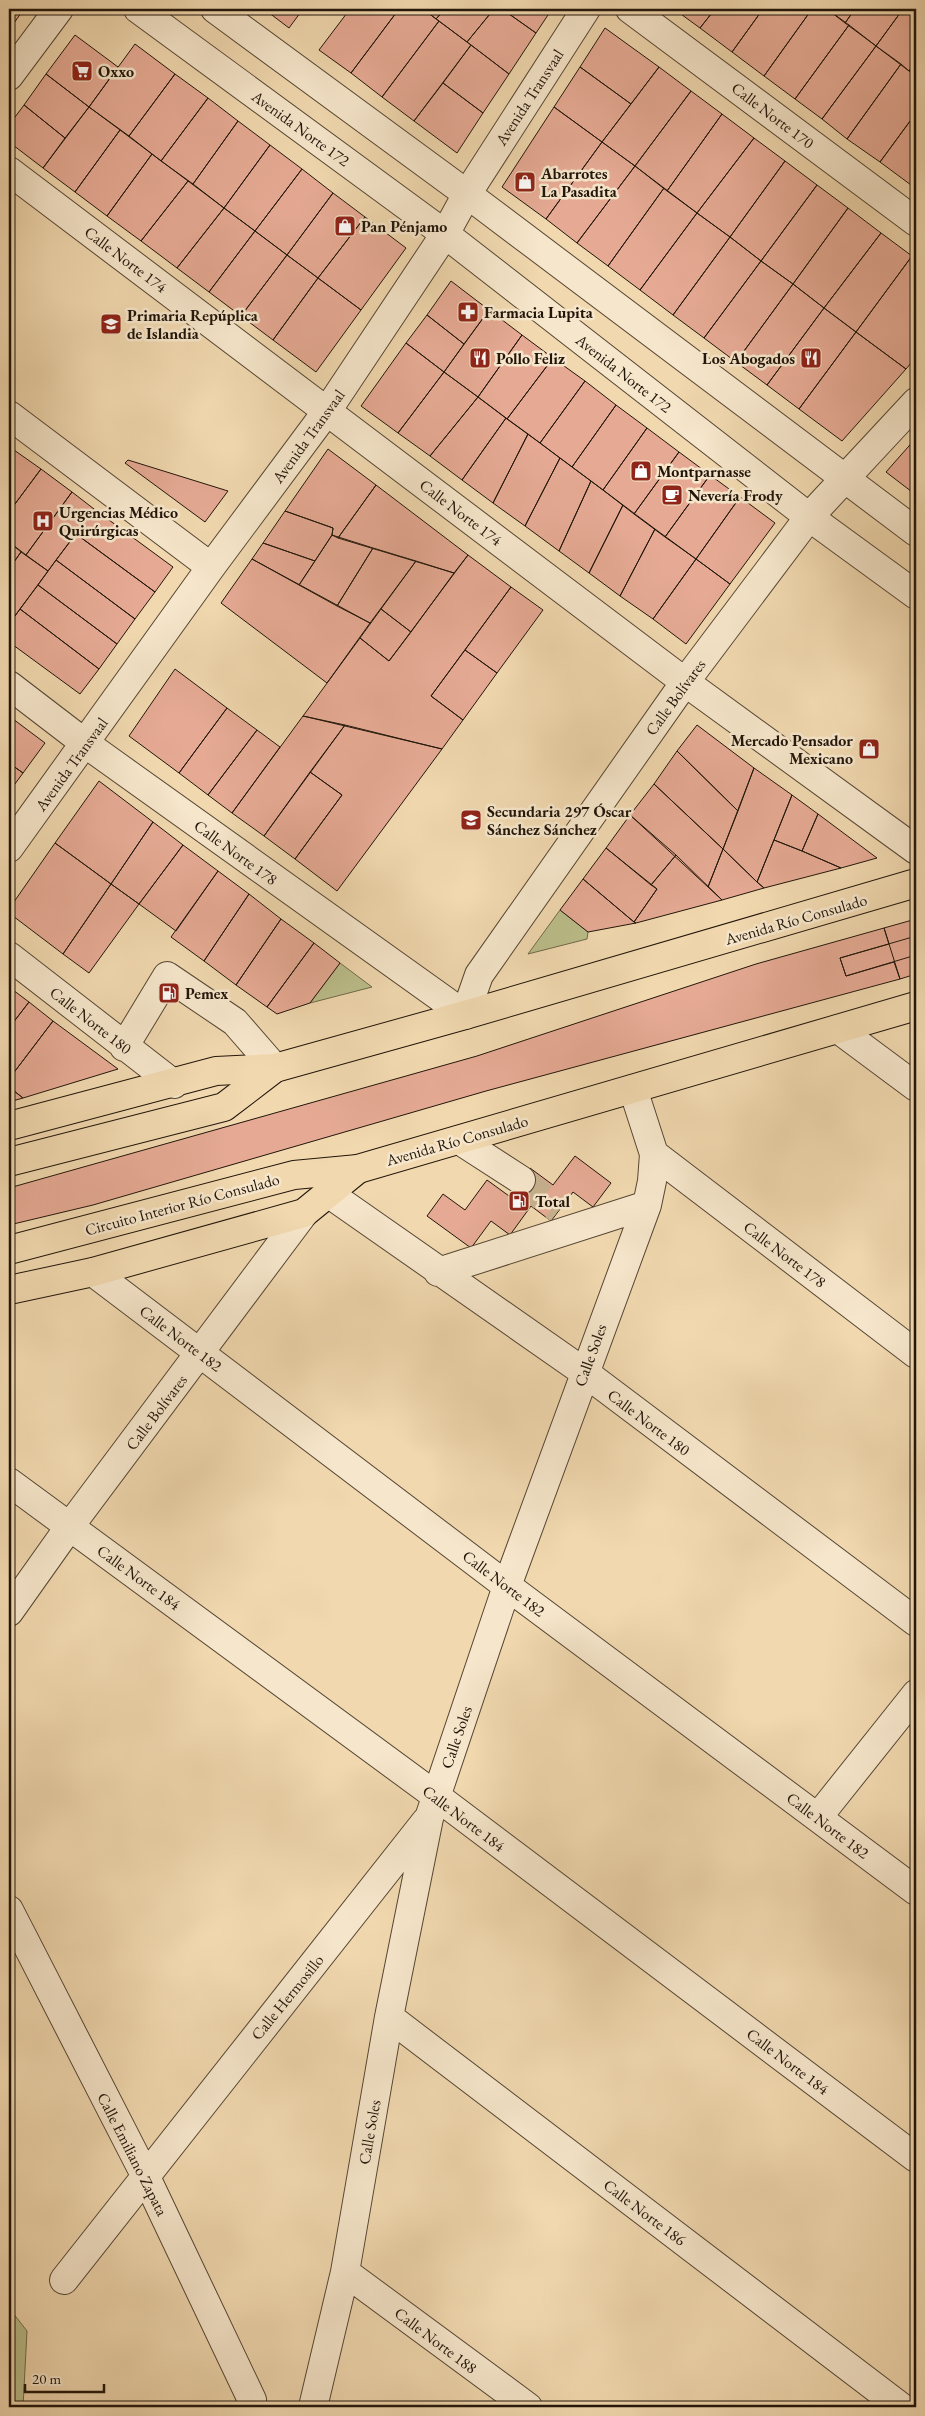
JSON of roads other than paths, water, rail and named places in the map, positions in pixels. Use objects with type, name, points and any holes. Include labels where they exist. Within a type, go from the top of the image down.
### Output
[{"type":"main road","name":"Avenida Río Consulado","points":[[9,1126],[174,1084],[216,1071],[275,1068],[465,1015],[916,883]]},
{"type":"main road","name":"Avenida Río Consulado","points":[[9,1290],[93,1272],[304,1214],[358,1170],[916,1006]]},
{"type":"main road","points":[[9,1162],[224,1107],[275,1068]]},
{"type":"main road","name":"Circuito Interior Río Consulado","points":[[9,1250],[294,1175],[358,1170]]},
{"type":"street","points":[[9,76],[59,9]]},
{"type":"street","name":"Avenida Norte 172","points":[[138,9],[445,234],[809,517],[916,595]]},
{"type":"street","points":[[215,9],[467,194],[916,532]]},
{"type":"street","name":"Avenida Transvaal","points":[[9,848],[86,744],[211,567],[328,411],[445,234],[467,194],[586,9]]},
{"type":"street","name":"Calle Norte 170","points":[[630,9],[916,222]]},
{"type":"street","name":"Calle Norte 174","points":[[9,171],[685,682],[916,850]]},
{"type":"street","name":"Calle Bolívares","points":[[465,1015],[479,975],[685,682],[809,517],[846,480],[916,402]]},
{"type":"street","points":[[9,415],[211,567]]},
{"type":"street","name":"Calle Norte 178","points":[[9,685],[86,744],[465,1015]]},
{"type":"street","name":"Calle Norte 180","points":[[9,956],[174,1084]]},
{"type":"street","points":[[124,1047],[167,976],[235,1022],[275,1068]]},
{"type":"street","points":[[838,1029],[916,1087]]},
{"type":"street","name":"Calle Soles","points":[[314,2407],[345,2272],[389,2017],[432,1807],[507,1586],[584,1372],[647,1205],[652,1181],[654,1154],[633,1089]]},
{"type":"street","points":[[459,1140],[521,1180]]},
{"type":"street","name":"Calle Norte 178","points":[[654,1154],[916,1354]]},
{"type":"street","name":"Calle Norte 180","points":[[328,1194],[584,1372],[916,1622]]},
{"type":"street","points":[[438,1272],[647,1205]]},
{"type":"street","points":[[559,1210],[581,1226]]},
{"type":"street","name":"Calle Bolívares","points":[[9,1612],[70,1526],[304,1214]]},
{"type":"street","name":"Calle Norte 182","points":[[93,1272],[507,1586],[916,1891]]},
{"type":"street","name":"Calle Norte 184","points":[[9,1482],[70,1526],[432,1807],[916,2158]]},
{"type":"street","points":[[818,1817],[916,1694]]},
{"type":"street","name":"Calle Hermosillo","points":[[64,2280],[432,1807]]},
{"type":"street","name":"Calle Emiliano Zapata","points":[[9,1910],[145,2175],[252,2400]]},
{"type":"street","name":"Calle Norte 186","points":[[389,2017],[901,2407]]},
{"type":"street","name":"Calle Norte 188","points":[[345,2272],[528,2407]]},
{"type":"tunnel","points":[[521,1180],[559,1210]]},
{"type":"place","name":"Oxxo","points":[[82,71]]},
{"type":"place","name":"Abarrotes La Pasadita","points":[[525,182]]},
{"type":"place","name":"Pan Pénjamo","points":[[345,226]]},
{"type":"place","name":"Farmacia Lupita","points":[[468,312]]},
{"type":"place","name":"Primaria Repúplica de Islandia","points":[[111,324]]},
{"type":"place","name":"Pollo Feliz","points":[[480,358]]},
{"type":"place","name":"Los Abogados","points":[[811,358]]},
{"type":"place","name":"Montparnasse","points":[[641,471]]},
{"type":"place","name":"Nevería Frody","points":[[672,495]]},
{"type":"place","name":"Urgencias Médico Quirúrgicas","points":[[43,521]]},
{"type":"place","name":"Mercado Pensador Mexicano","points":[[869,749]]},
{"type":"place","name":"Secundaria 297 Óscar Sánchez Sánchez","points":[[471,820]]},
{"type":"place","name":"Pemex","points":[[169,993]]},
{"type":"place","name":"Total","points":[[519,1201]]}]
